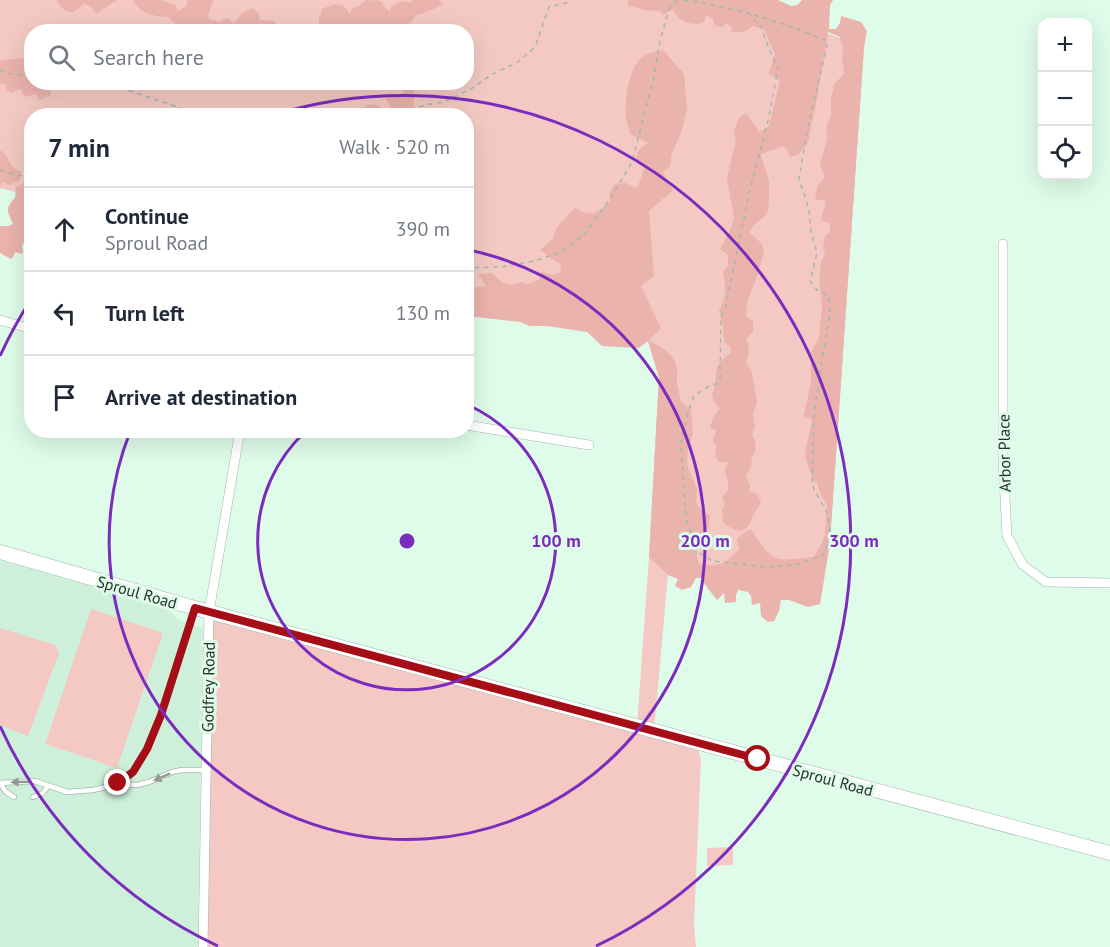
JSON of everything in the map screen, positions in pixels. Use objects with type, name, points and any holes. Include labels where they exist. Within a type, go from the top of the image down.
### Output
[{"type":"main road","name":"Sproul Road","points":[[0,552],[209,612],[1110,853]]},
{"type":"street","name":"Arbor Place","points":[[1003,244],[1003,459],[1007,536],[1023,565],[1046,582],[1110,583]]},
{"type":"street","points":[[0,320],[24,326]]},
{"type":"street","points":[[474,426],[589,445]]},
{"type":"street","name":"Godfrey Road","points":[[203,947],[209,612],[239,438]]},
{"type":"lane","points":[[0,783],[35,782],[67,792],[93,790],[118,783],[133,772],[147,749],[161,715],[195,608]]},
{"type":"lane","points":[[118,783],[138,785],[172,772],[206,770]]},
{"type":"lane","points":[[0,783],[6,792],[14,797]]},
{"type":"lane","points":[[33,797],[43,793],[48,786]]},
{"type":"path","points":[[474,87],[491,75],[518,62],[534,47],[549,7],[570,0]]},
{"type":"path","points":[[474,268],[500,267],[535,261],[561,252],[584,235],[614,193],[632,162],[654,77],[660,41],[669,9],[677,0]]},
{"type":"path","points":[[684,0],[760,15],[828,41],[807,132],[799,179],[809,209],[811,232],[817,253],[810,281],[817,291],[827,295],[829,301],[830,314],[814,416],[812,485],[828,515],[831,537],[823,555],[795,565],[766,567],[712,561],[698,552],[687,522],[681,443],[688,409],[694,396],[716,384],[720,379],[722,317],[778,69],[761,27],[749,13]]},
{"type":"path","points":[[695,0],[703,3]]},
{"type":"path","points":[[0,70],[24,75]]},
{"type":"path","points":[[128,90],[181,108]]},
{"type":"path","points":[[417,108],[444,102],[469,90]]},
{"type":"path","points":[[0,170],[24,177]]},
{"type":"shaded area","points":[[0,0],[739,0],[864,47],[830,542],[820,604],[669,562],[654,732],[696,743],[701,759],[694,925],[696,947],[203,947],[209,612],[637,726],[659,378],[648,341],[474,304],[474,108],[24,108],[24,194],[0,188]]},
{"type":"shaded area","points":[[57,0],[117,0],[96,14],[84,3],[73,12],[66,11]]},
{"type":"shaded area","points":[[133,0],[161,0],[176,6],[178,11],[186,6],[188,0],[214,0],[208,14],[209,19],[219,22],[227,18],[234,23],[242,13],[252,8],[258,13],[260,20],[274,21],[276,24],[178,24],[168,17],[143,11]]},
{"type":"shaded area","points":[[366,0],[381,1],[390,12],[395,4],[405,1],[412,3],[412,0],[438,0],[444,4],[416,15],[408,24],[319,24],[322,9],[331,5],[342,5],[350,15],[352,8]]},
{"type":"shaded area","points":[[629,0],[778,0],[791,6],[797,5],[802,0],[833,0],[830,5],[829,29],[836,29],[841,16],[861,22],[867,31],[864,47],[830,542],[820,604],[808,607],[789,600],[781,600],[774,621],[768,622],[761,616],[760,603],[752,605],[748,592],[738,590],[736,602],[725,603],[724,593],[717,600],[703,582],[703,578],[696,578],[691,587],[682,590],[675,586],[678,579],[668,575],[649,557],[659,377],[648,341],[663,348],[671,355],[676,365],[681,402],[691,409],[693,434],[688,448],[687,465],[697,489],[696,503],[710,516],[706,539],[700,544],[697,542],[699,564],[722,564],[739,549],[737,539],[751,529],[764,549],[776,558],[813,557],[825,535],[827,505],[817,482],[813,481],[805,455],[812,419],[804,416],[811,382],[811,353],[819,337],[822,306],[819,280],[821,262],[825,254],[823,248],[825,236],[830,232],[830,223],[821,220],[826,201],[815,199],[817,187],[825,177],[820,166],[827,138],[826,128],[831,116],[834,85],[844,73],[843,47],[840,37],[828,32],[808,142],[798,155],[790,157],[787,149],[782,146],[761,155],[769,182],[769,203],[767,214],[749,232],[762,244],[764,253],[747,302],[746,316],[753,321],[753,331],[746,339],[749,350],[746,362],[752,373],[757,402],[753,415],[755,426],[752,435],[755,451],[751,459],[752,465],[746,476],[750,485],[749,492],[757,494],[761,501],[748,526],[739,531],[723,522],[722,510],[725,504],[722,498],[729,489],[725,469],[728,462],[718,462],[715,453],[717,445],[713,442],[717,431],[710,428],[720,408],[714,402],[712,394],[717,368],[731,352],[730,347],[724,342],[719,310],[725,291],[723,272],[728,266],[728,255],[720,249],[734,218],[727,178],[736,140],[734,130],[739,118],[746,113],[759,132],[769,126],[780,81],[769,73],[775,55],[764,29],[753,26],[742,32],[733,32],[730,31],[732,28],[727,23],[722,27],[715,26],[713,19],[706,15],[704,22],[690,23],[678,17],[673,9],[663,15],[660,11],[644,10],[627,5]]},
{"type":"shaded area","points":[[663,50],[684,74],[687,108],[670,166],[662,172],[673,190],[649,211],[654,276],[641,286],[661,328],[639,348],[602,346],[587,332],[474,317],[474,288],[486,286],[478,274],[492,273],[503,283],[512,285],[520,282],[528,284],[539,280],[542,272],[552,275],[560,273],[561,265],[540,250],[552,240],[557,227],[575,208],[590,214],[610,202],[610,191],[615,184],[626,183],[635,188],[638,186],[645,167],[636,162],[637,155],[641,148],[649,143],[630,134],[626,121],[627,92],[633,69],[641,59]]},
{"type":"shaded area","points":[[24,59],[24,90],[50,90],[50,96],[39,100],[36,94],[25,97],[20,89],[11,93],[7,90],[5,84],[0,84],[0,60]]},
{"type":"shaded area","points":[[404,90],[414,90],[413,108],[390,108],[386,99],[389,95],[401,96]]},
{"type":"shaded area","points":[[367,105],[381,108],[365,108]]},
{"type":"shaded area","points":[[0,150],[14,168],[22,172],[19,181],[10,185],[2,182],[0,189]]},
{"type":"shaded area","points":[[24,182],[23,251],[22,254],[15,252],[11,259],[0,253],[0,226],[13,224],[8,208],[15,198],[16,187]]},
{"type":"shaded area","points":[[0,560],[167,608],[179,620],[203,628],[198,947],[0,947]]},
{"type":"shaded area","points":[[91,609],[163,633],[117,768],[45,744]]},
{"type":"shaded area","points":[[0,628],[55,645],[59,653],[28,736],[0,724]]},
{"type":"shaded area","points":[[733,847],[733,865],[707,866],[707,848]]},
{"type":"route","points":[[118,783],[133,772],[147,749],[161,715],[195,608],[758,759]]}]
